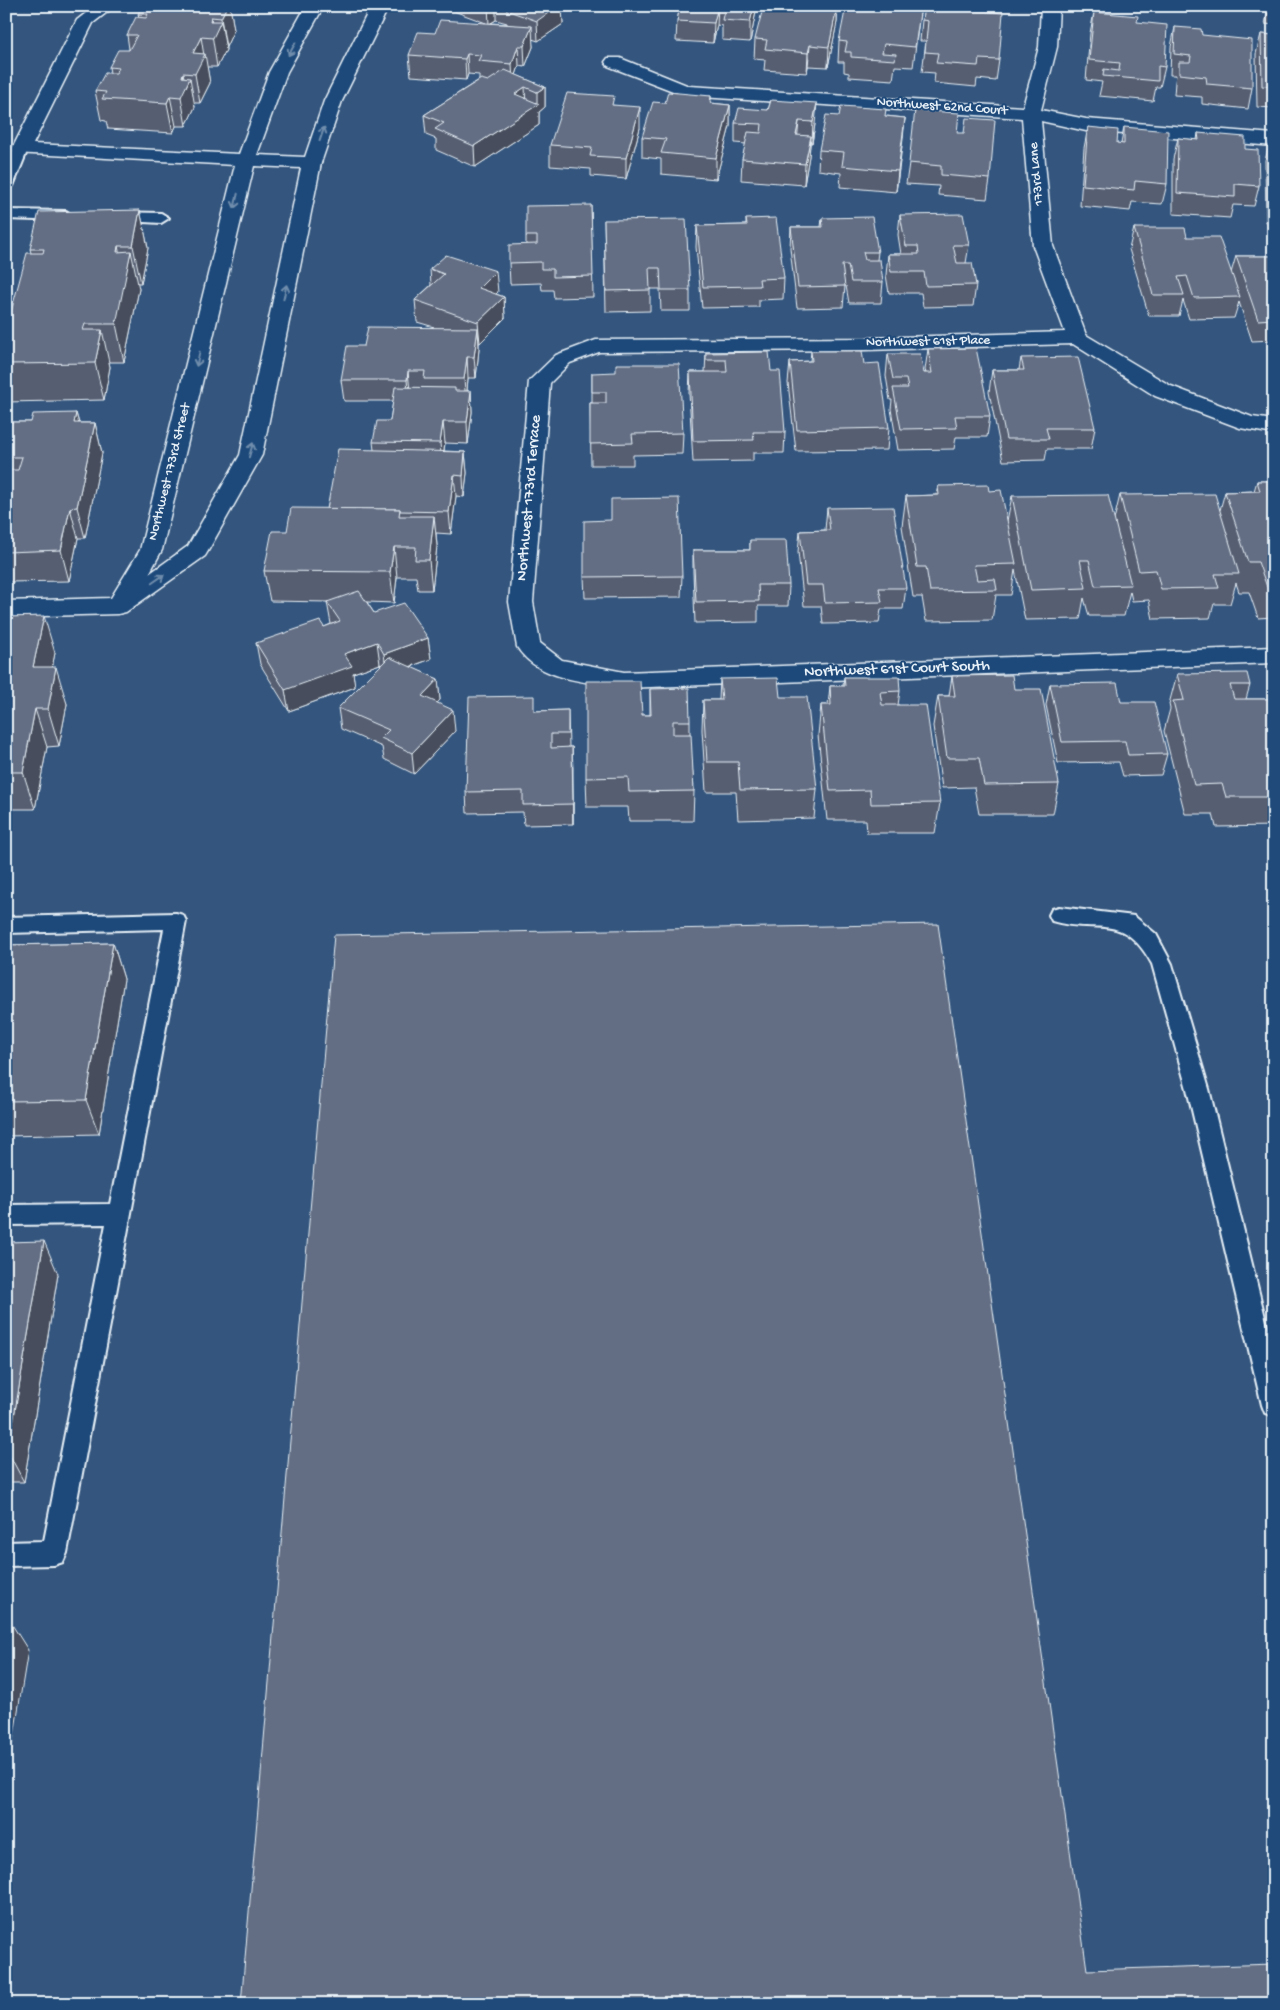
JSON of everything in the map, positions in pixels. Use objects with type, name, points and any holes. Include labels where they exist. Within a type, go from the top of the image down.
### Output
[{"type":"street","points":[[107,6],[86,20],[21,149],[312,163]]},
{"type":"street","name":"Northwest 173rd Street","points":[[118,606],[150,550],[246,160],[278,72],[315,6]]},
{"type":"street","points":[[6,609],[118,606],[198,551],[251,455],[312,163],[333,101],[380,6]]},
{"type":"street","name":"173rd Lane","points":[[1050,6],[1048,47],[1031,112],[1043,246],[1077,338]]},
{"type":"street","name":"Northwest 62nd Court","points":[[614,62],[686,91],[1031,112],[1086,125],[1274,140]]},
{"type":"street","points":[[1077,338],[1163,391],[1248,423],[1274,428]]},
{"type":"street","name":"Northwest 61st Place","points":[[563,359],[596,346],[866,344],[1077,338]]},
{"type":"street","name":"Northwest 173rd Terrace","points":[[528,647],[521,602],[540,381],[563,359]]},
{"type":"street","name":"Northwest 61st Court South","points":[[528,647],[555,667],[624,680],[1274,655]]},
{"type":"lane","points":[[6,186],[21,149]]},
{"type":"lane","points":[[6,214],[83,216]]},
{"type":"lane","points":[[103,216],[161,218]]},
{"type":"lane","points":[[1060,915],[1127,922],[1149,940],[1162,964],[1198,1089],[1274,1405]]},
{"type":"lane","points":[[6,925],[176,921],[54,1553],[6,1554]]},
{"type":"lane","points":[[6,1215],[119,1214]]},
{"type":"building","points":[[142,6],[227,6],[221,18],[211,17],[210,21],[221,21],[213,38],[201,37],[193,53],[205,54],[195,74],[183,73],[182,77],[190,78],[181,97],[170,96],[167,103],[102,99],[106,92],[95,91],[105,73],[116,73],[119,68],[109,67],[118,50],[129,50],[137,35],[127,35],[136,17],[146,18],[148,14],[138,14]]},
{"type":"building","points":[[512,6],[558,6],[537,21],[506,10]]},
{"type":"building","points":[[680,6],[718,6],[714,23],[677,21]]},
{"type":"building","points":[[725,6],[754,6],[750,22],[722,20]]},
{"type":"building","points":[[785,6],[837,6],[829,47],[810,45],[808,53],[765,49],[767,40],[755,39],[763,8],[784,10]]},
{"type":"building","points":[[846,6],[921,6],[915,47],[884,44],[882,53],[896,54],[895,60],[851,57],[851,52],[845,52],[847,42],[839,41]]},
{"type":"building","points":[[924,6],[955,6],[955,9],[1003,13],[999,60],[979,59],[978,66],[936,63],[938,53],[925,52],[928,21],[922,20]]},
{"type":"building","points":[[1094,12],[1138,16],[1137,22],[1167,25],[1165,67],[1158,66],[1158,81],[1103,76],[1104,69],[1119,71],[1120,63],[1089,60]]},
{"type":"building","points":[[440,20],[532,26],[524,46],[518,46],[512,64],[478,61],[481,55],[467,54],[465,59],[409,55],[418,32],[435,33]]},
{"type":"building","points":[[1175,27],[1201,29],[1202,35],[1252,40],[1252,88],[1207,84],[1206,77],[1179,74],[1179,62],[1190,62],[1191,56],[1174,54]]},
{"type":"building","points":[[1261,34],[1274,35],[1274,87],[1262,86]]},
{"type":"building","points":[[505,70],[545,87],[537,92],[525,87],[515,94],[539,104],[474,146],[435,129],[444,123],[424,115],[481,79],[488,81]]},
{"type":"building","points":[[668,92],[711,96],[710,103],[730,105],[716,158],[661,153],[666,139],[642,137],[653,102],[665,103]]},
{"type":"building","points":[[567,93],[614,96],[612,105],[640,107],[626,158],[590,156],[592,148],[550,145]]},
{"type":"building","points":[[771,100],[817,103],[813,122],[799,121],[796,135],[811,136],[805,164],[742,159],[748,132],[761,133],[762,124],[735,123],[739,108],[768,110]]},
{"type":"building","points":[[841,106],[886,109],[885,116],[905,118],[898,171],[842,166],[844,152],[819,150],[826,115],[839,116]]},
{"type":"building","points":[[915,110],[959,113],[957,133],[964,133],[966,118],[995,120],[990,179],[941,175],[941,166],[909,163]]},
{"type":"building","points":[[1088,127],[1118,130],[1117,143],[1124,144],[1124,127],[1168,131],[1167,184],[1135,181],[1134,190],[1083,185]]},
{"type":"building","points":[[1198,133],[1245,137],[1245,149],[1258,150],[1259,186],[1235,184],[1235,197],[1177,193],[1178,138],[1199,140]]},
{"type":"building","points":[[1271,139],[1274,139],[1274,202],[1271,201]]},
{"type":"building","points":[[591,205],[593,276],[553,277],[553,269],[541,269],[541,262],[509,263],[509,245],[537,244],[537,236],[526,236],[526,206]]},
{"type":"building","points":[[140,210],[133,246],[118,246],[117,252],[131,251],[116,324],[85,324],[83,330],[102,330],[95,363],[6,364],[6,330],[27,253],[43,253],[44,249],[30,249],[39,212]]},
{"type":"building","points":[[963,214],[969,245],[953,245],[957,263],[972,263],[976,285],[926,286],[924,272],[891,272],[888,254],[919,254],[918,246],[906,246],[900,215]]},
{"type":"building","points":[[872,217],[878,252],[863,252],[865,260],[880,260],[883,282],[851,282],[848,265],[842,265],[845,286],[798,287],[791,227],[823,227],[822,218]]},
{"type":"building","points":[[776,218],[784,278],[759,279],[760,286],[703,287],[697,226],[747,225],[746,219]]},
{"type":"building","points":[[686,219],[690,290],[661,290],[660,268],[649,268],[650,290],[606,291],[604,220]]},
{"type":"building","points":[[1134,228],[1185,228],[1187,237],[1219,237],[1240,297],[1194,298],[1187,276],[1178,277],[1184,295],[1153,295]]},
{"type":"building","points":[[446,255],[496,271],[479,288],[504,297],[478,322],[415,300],[444,274],[430,269]]},
{"type":"building","points":[[1236,256],[1274,256],[1274,319],[1258,320]]},
{"type":"building","points":[[368,327],[478,328],[474,357],[467,357],[464,379],[424,379],[425,371],[408,371],[407,380],[341,380],[347,346],[364,346]]},
{"type":"building","points":[[976,348],[990,416],[955,416],[957,428],[901,429],[893,388],[908,388],[906,379],[893,379],[888,354],[920,354],[924,373],[932,373],[928,349]]},
{"type":"building","points":[[811,351],[862,351],[864,364],[879,363],[889,428],[797,430],[790,362],[812,361]]},
{"type":"building","points":[[769,352],[771,371],[780,371],[785,432],[753,432],[754,440],[693,441],[690,372],[727,372],[726,360],[706,360],[706,353]]},
{"type":"building","points":[[1078,357],[1095,428],[1046,428],[1049,439],[1006,439],[992,370],[1024,370],[1021,358]]},
{"type":"building","points":[[616,364],[679,364],[683,433],[632,434],[633,443],[590,444],[590,403],[606,403],[606,392],[592,392],[592,373],[616,372]]},
{"type":"building","points":[[395,387],[455,388],[455,391],[471,391],[467,422],[443,422],[440,443],[373,442],[377,421],[390,421]]},
{"type":"building","points":[[76,413],[74,423],[95,423],[77,507],[70,508],[61,550],[6,552],[6,479],[8,470],[18,470],[22,457],[6,457],[6,422],[31,422],[33,414]]},
{"type":"building","points":[[338,449],[465,452],[463,476],[454,475],[449,512],[400,511],[400,509],[327,509]]},
{"type":"building","points":[[1257,481],[1274,481],[1274,587],[1267,587],[1258,562],[1248,562],[1225,492],[1260,491]]},
{"type":"building","points":[[988,485],[989,491],[1001,490],[1016,564],[974,565],[977,580],[995,579],[997,590],[930,591],[926,567],[917,567],[906,496],[939,495],[938,486]]},
{"type":"building","points":[[1215,494],[1239,574],[1215,574],[1219,588],[1161,589],[1156,570],[1139,571],[1120,495]]},
{"type":"building","points":[[1108,495],[1131,585],[1095,586],[1089,560],[1080,560],[1086,588],[1031,590],[1012,496]]},
{"type":"building","points":[[679,498],[682,576],[584,577],[584,521],[611,520],[611,499]]},
{"type":"building","points":[[893,507],[906,588],[879,588],[882,602],[825,603],[823,585],[806,585],[800,531],[830,530],[827,508]]},
{"type":"building","points":[[291,508],[400,509],[399,516],[434,516],[429,560],[415,560],[416,547],[394,547],[390,572],[264,571],[272,531],[287,531]]},
{"type":"building","points":[[750,540],[786,540],[789,585],[758,585],[759,601],[696,602],[693,550],[750,550]]},
{"type":"building","points":[[359,591],[374,613],[404,603],[428,638],[384,654],[377,642],[344,654],[352,666],[285,690],[256,643],[320,621],[324,627],[340,621],[327,602]]},
{"type":"building","points":[[44,616],[33,667],[56,667],[48,709],[35,709],[23,772],[6,772],[6,617]]},
{"type":"building","points":[[389,657],[438,679],[422,696],[453,710],[412,753],[381,738],[389,730],[338,708]]},
{"type":"building","points":[[1247,673],[1250,685],[1230,685],[1234,699],[1274,699],[1274,797],[1226,797],[1222,784],[1194,785],[1173,701],[1184,700],[1177,674]]},
{"type":"building","points":[[1012,675],[1014,689],[1041,689],[1059,784],[984,785],[979,758],[947,758],[938,696],[955,696],[952,676]]},
{"type":"building","points":[[844,677],[899,677],[900,691],[880,692],[882,705],[926,705],[940,803],[871,804],[870,790],[830,791],[821,705],[831,705],[830,686],[845,686]]},
{"type":"building","points":[[778,678],[780,697],[807,697],[817,789],[740,790],[738,762],[707,762],[703,700],[722,700],[720,679]]},
{"type":"building","points":[[586,681],[640,681],[642,715],[651,715],[650,689],[689,688],[690,721],[673,721],[673,734],[691,734],[694,791],[629,792],[628,777],[586,778]]},
{"type":"building","points":[[1117,683],[1121,702],[1154,702],[1167,754],[1128,755],[1125,741],[1062,742],[1050,684]]},
{"type":"building","points":[[534,696],[534,711],[568,710],[568,734],[551,734],[551,748],[572,747],[573,804],[523,805],[523,791],[466,792],[469,697]]},
{"type":"building","points":[[938,924],[1087,1970],[1274,1964],[1274,2004],[241,2004],[334,935]]},
{"type":"building","points":[[113,943],[86,1100],[6,1101],[6,945]]},
{"type":"building","points":[[44,1241],[8,1452],[6,1452],[6,1242]]},
{"type":"building","points":[[6,1623],[11,1623],[6,1652]]}]
